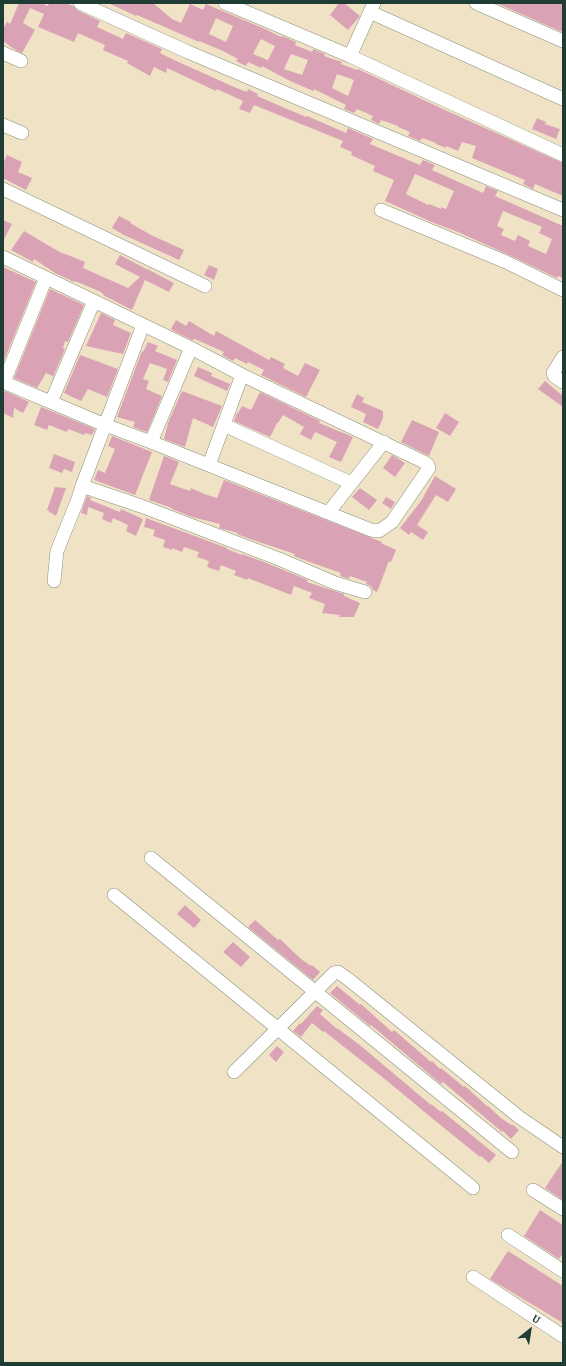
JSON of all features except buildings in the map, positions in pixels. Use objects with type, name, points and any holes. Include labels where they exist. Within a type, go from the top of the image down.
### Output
[{"type":"street","points":[[80,3],[188,52],[563,210]]},
{"type":"street","points":[[225,3],[252,8],[350,56],[563,155]]},
{"type":"street","points":[[476,3],[563,41]]},
{"type":"street","points":[[350,56],[372,8],[563,99]]},
{"type":"street","points":[[3,53],[21,61]]},
{"type":"street","points":[[3,125],[22,133]]},
{"type":"street","points":[[3,189],[205,286]]},
{"type":"street","points":[[381,210],[506,262],[563,290]]},
{"type":"street","points":[[3,257],[191,348],[242,375],[424,462],[429,467],[428,470],[392,522],[387,527],[379,531],[371,530],[105,425],[3,382],[46,278]]},
{"type":"street","points":[[52,402],[94,301]]},
{"type":"street","points":[[54,581],[58,551],[143,326]]},
{"type":"street","points":[[151,442],[191,348]]},
{"type":"street","points":[[563,357],[553,373],[554,376],[563,382]]},
{"type":"street","points":[[209,465],[242,375]]},
{"type":"street","points":[[224,425],[351,484]]},
{"type":"street","points":[[328,513],[384,442]]},
{"type":"street","points":[[82,486],[141,506],[279,559],[335,583],[365,592]]},
{"type":"street","points":[[151,858],[512,1152]]},
{"type":"street","points":[[114,895],[473,1188]]},
{"type":"street","points":[[234,1072],[334,973],[340,973],[519,1117],[563,1147]]},
{"type":"street","points":[[533,1190],[563,1209]]},
{"type":"street","points":[[508,1235],[563,1271]]},
{"type":"street","points":[[473,1277],[563,1336]]}]
